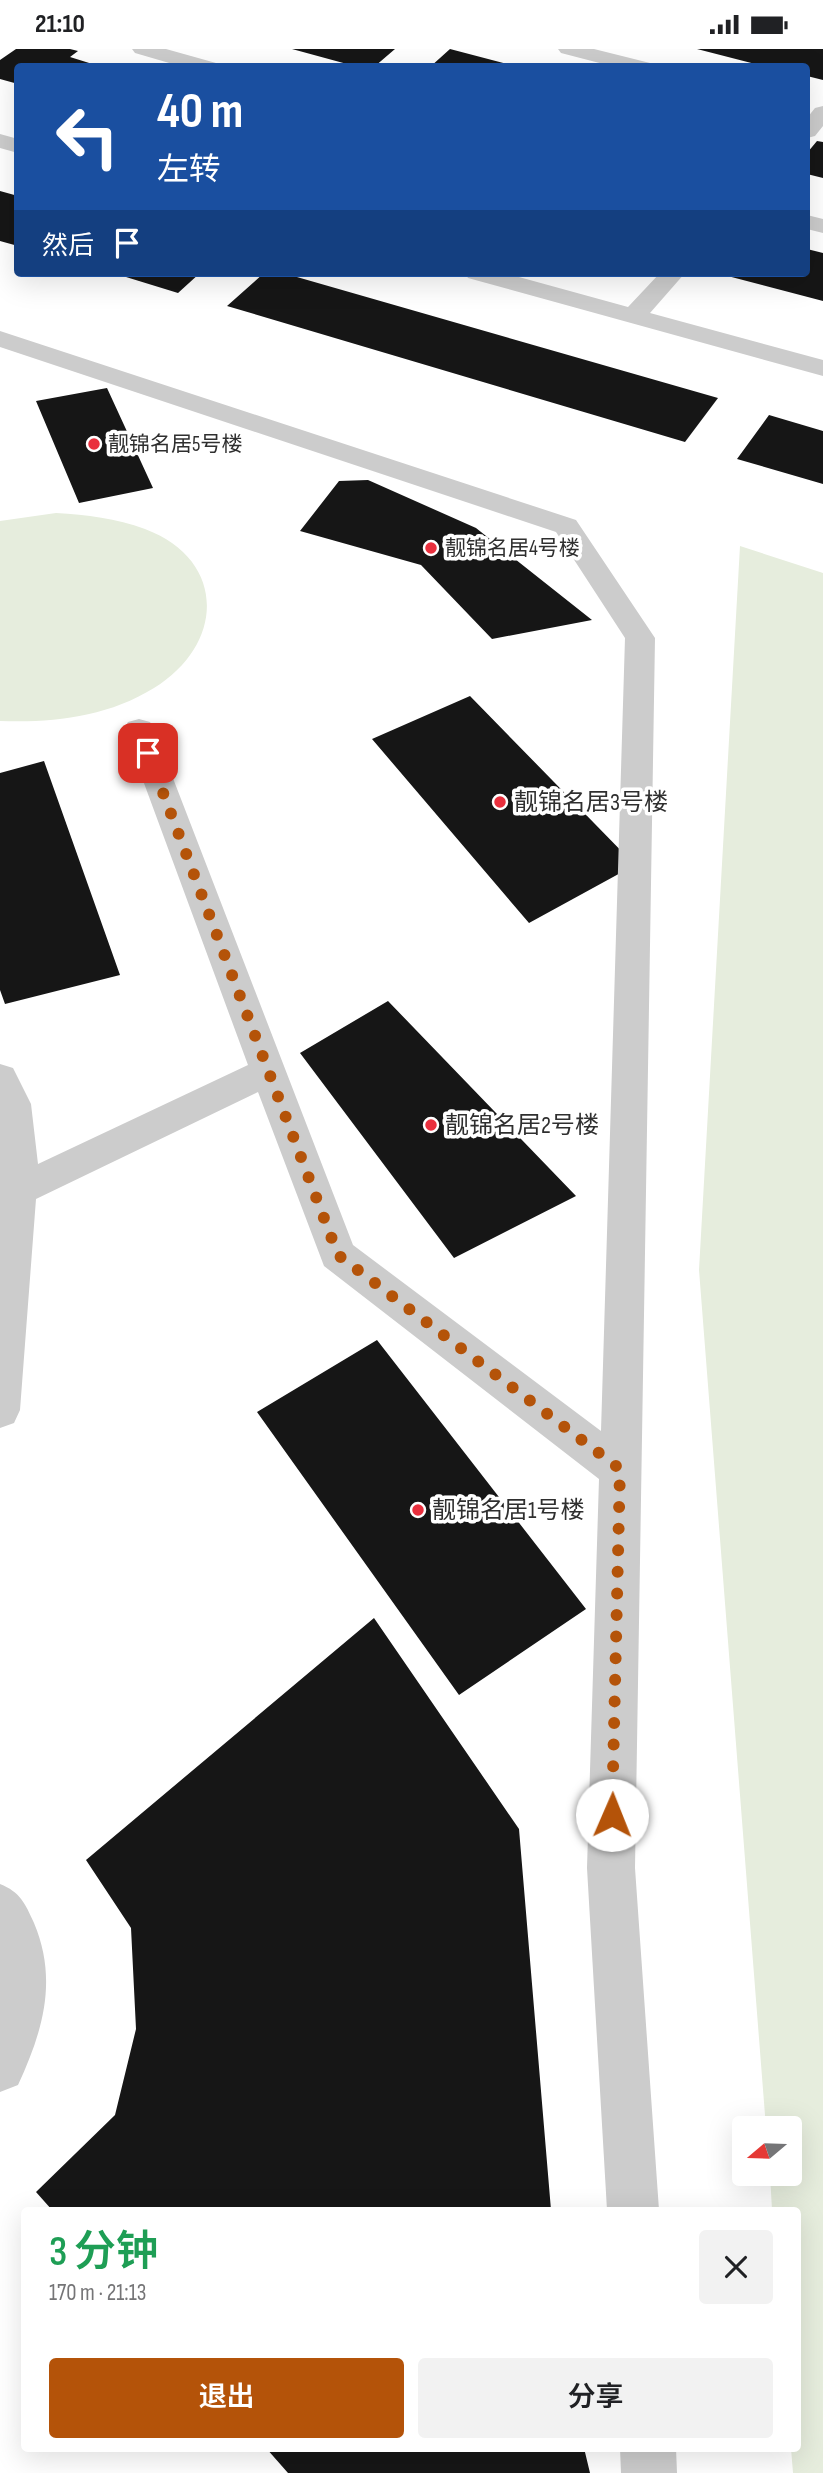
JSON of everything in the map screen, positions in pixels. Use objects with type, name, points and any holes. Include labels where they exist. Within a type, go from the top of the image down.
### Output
[{"type":"street","points":[[142,49],[194,63]]},
{"type":"street","points":[[568,49],[626,63]]},
{"type":"street","points":[[810,127],[823,111]]},
{"type":"street","points":[[492,277],[823,368]]},
{"type":"street","points":[[633,316],[669,277]]},
{"type":"street","points":[[0,339],[566,526],[640,638],[611,1868],[633,2207]]},
{"type":"street","points":[[139,729],[338,1255],[620,1469]]},
{"type":"street","points":[[19,1191],[268,1071]]},
{"type":"street","points":[[0,1078],[13,1104],[20,1167],[0,1410]]},
{"type":"street","points":[[0,1908],[16,1939],[23,1986],[20,2016],[0,2067]]},
{"type":"street","points":[[648,2452],[649,2473]]},
{"type":"green space","points":[[56,513],[123,522],[145,529],[172,543],[191,561],[203,581],[207,604],[204,627],[194,649],[177,670],[136,698],[99,712],[79,716],[40,721],[0,721],[0,521]]},
{"type":"green space","points":[[740,546],[823,573],[823,2473],[793,2473],[791,2452],[801,2452],[801,2207],[772,2207],[771,2186],[802,2186],[802,2116],[765,2116],[699,1270]]},
{"type":"building","points":[[16,49],[70,49],[78,51],[70,57],[89,63],[14,63],[14,83],[0,79],[0,60]]},
{"type":"building","points":[[292,49],[395,49],[379,63],[343,63]]},
{"type":"building","points":[[450,49],[504,63],[434,63]]},
{"type":"building","points":[[697,49],[823,49],[823,80],[810,77],[810,63],[751,63]]},
{"type":"building","points":[[817,141],[823,142],[823,178],[810,175],[810,149]]},
{"type":"building","points":[[0,191],[14,195],[14,245],[0,241]]},
{"type":"building","points":[[810,250],[823,253],[823,301],[731,277],[810,277]]},
{"type":"building","points":[[126,277],[196,277],[178,293]]},
{"type":"building","points":[[260,277],[297,277],[718,398],[685,442],[227,306]]},
{"type":"building","name":"靓锦名居5号楼","points":[[107,388],[153,488],[79,503],[36,401]]},
{"type":"building","points":[[769,415],[823,431],[823,484],[737,459]]},
{"type":"building","name":"靓锦名居4号楼","points":[[368,480],[476,528],[592,620],[492,639],[421,565],[300,531],[339,481]]},
{"type":"building","name":"靓锦名居3号楼","points":[[470,696],[635,865],[529,923],[372,739]]},
{"type":"building","points":[[44,761],[120,975],[5,1004],[0,990],[0,773]]},
{"type":"building","name":"靓锦名居2号楼","points":[[388,1001],[576,1196],[454,1258],[300,1053]]},
{"type":"building","name":"靓锦名居1号楼","points":[[377,1340],[586,1609],[459,1695],[257,1412]]},
{"type":"building","points":[[374,1618],[519,1829],[551,2207],[49,2207],[36,2192],[115,2115],[136,2029],[131,1928],[86,1860]]},
{"type":"building","points":[[270,2452],[585,2452],[590,2473],[288,2473]]},
{"type":"place","name":"靓锦名居5号楼","points":[[94,444]]},
{"type":"place","name":"靓锦名居4号楼","points":[[431,548]]},
{"type":"place","name":"靓锦名居3号楼","points":[[500,802]]},
{"type":"place","name":"靓锦名居2号楼","points":[[431,1125]]},
{"type":"place","name":"靓锦名居1号楼","points":[[418,1510]]},
{"type":"route","points":[[148,753],[338,1255],[620,1469],[612,1815]]}]
